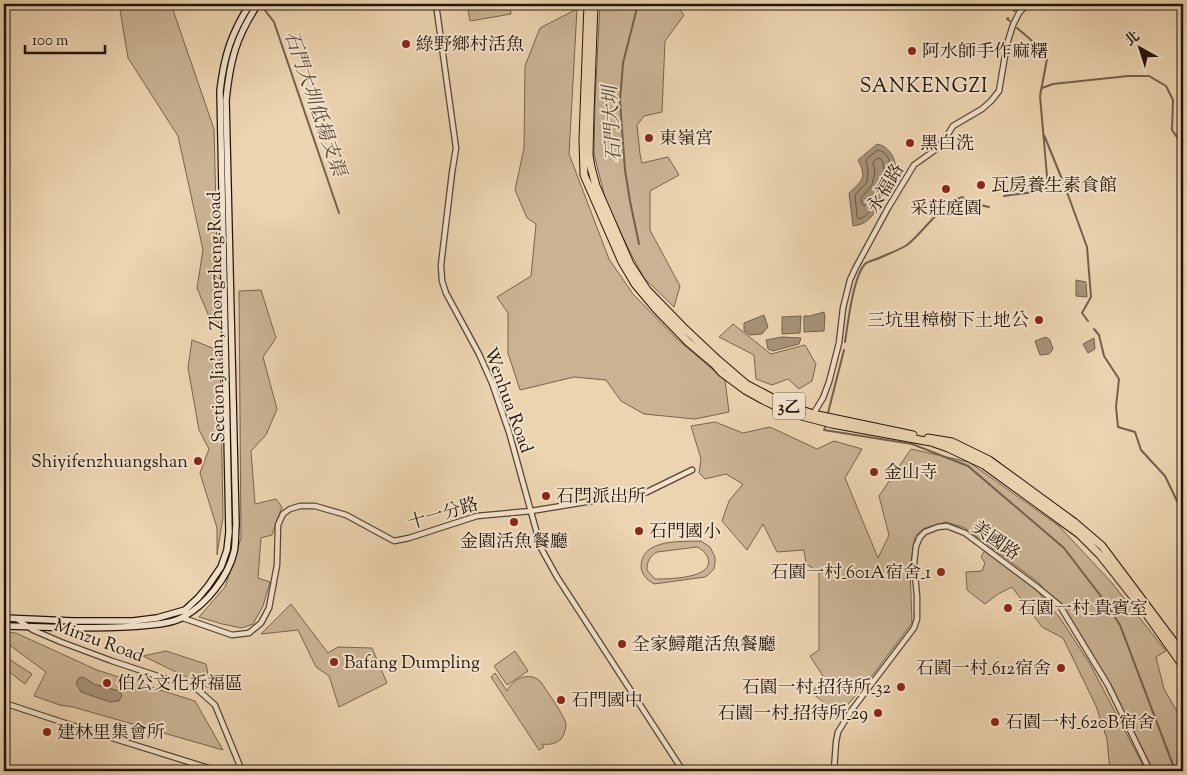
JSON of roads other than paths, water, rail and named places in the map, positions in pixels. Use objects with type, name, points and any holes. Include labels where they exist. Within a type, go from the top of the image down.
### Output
[{"type":"main road","name":"Section Jia'an, Zhongzheng Road","points":[[17,619],[133,621],[157,618],[185,610],[198,598],[221,567],[227,550],[229,532],[220,91],[222,68],[231,39],[250,4]]},
{"type":"main road","name":"Section Jia'an, Zhongzheng Road","points":[[183,618],[198,607],[217,588],[227,572],[234,552],[236,525],[226,100],[235,46],[258,4]]},
{"type":"main road","name":"3乙","points":[[588,4],[583,140],[584,175],[622,262],[635,284],[656,309],[722,373],[746,390],[790,413],[952,442],[989,460],[1074,522],[1102,546],[1183,654]]},
{"type":"main road","name":"3乙","points":[[594,4],[589,155],[591,167],[596,186],[630,264],[646,290],[718,360],[746,384],[782,403],[832,424],[931,442],[984,465],[1079,534],[1100,555],[1145,612],[1183,666]]},
{"type":"main road","points":[[4,618],[17,619]]},
{"type":"main road","points":[[4,626],[70,628],[134,626],[160,624],[183,618]]},
{"type":"street","name":"Wenhua Road","points":[[436,4],[456,148],[442,265],[442,281],[446,293],[479,354],[492,383],[509,432],[541,548],[557,577],[683,771]]},
{"type":"street","name":"永福路","points":[[812,416],[829,382],[839,342],[843,308],[850,280],[855,269],[914,165],[935,150],[953,126],[982,109],[999,91],[1007,44],[1013,25],[1027,4]]},
{"type":"street","name":"十一分路","points":[[183,618],[232,635],[249,633],[261,623],[269,608],[277,565],[278,525],[283,514],[290,509],[300,506],[315,506],[346,515],[394,541],[477,516],[531,511],[647,492],[692,470]]},
{"type":"street","name":"美國路","points":[[834,771],[838,732],[851,711],[914,628],[917,619],[917,596],[914,564],[916,546],[920,537],[925,532],[938,526],[948,526],[965,533],[1038,586],[1060,606],[1108,686],[1150,771]]},
{"type":"street","name":"Minzu Road","points":[[17,619],[33,630],[78,648],[197,689],[215,705],[242,771]]},
{"type":"street","points":[[4,702],[218,771]]},
{"type":"water","points":[[877,144],[886,148],[892,155],[895,163],[893,181],[885,199],[874,214],[865,222],[853,226],[849,193],[858,185],[863,175],[858,160]]},
{"type":"water","points":[[1076,280],[1086,282],[1087,297],[1076,296]]},
{"type":"water","points":[[824,312],[824,331],[804,332],[804,316]]},
{"type":"water","points":[[764,315],[768,327],[762,334],[750,335],[744,331],[744,323]]},
{"type":"water","points":[[801,316],[800,333],[782,334],[782,317]]},
{"type":"water","points":[[782,337],[801,338],[799,344],[773,351],[768,349],[766,340]]},
{"type":"water","points":[[1046,337],[1050,340],[1053,349],[1049,354],[1040,355],[1035,341]]},
{"type":"water","points":[[1094,338],[1095,349],[1088,353],[1083,344]]},
{"type":"water","points":[[83,677],[94,684],[119,691],[122,695],[119,701],[110,702],[81,692],[76,683],[79,678]]},
{"type":"waterway","name":"石門大圳","points":[[638,4],[623,63],[620,101],[625,170],[639,244]]},
{"type":"waterway","points":[[1014,11],[1021,4]]},
{"type":"waterway","name":"石門大圳低揚支渠","points":[[261,5],[274,22],[339,213]]},
{"type":"waterway","points":[[1008,18],[1010,21]]},
{"type":"waterway","points":[[1004,196],[1041,191],[1047,188],[1040,96],[1047,59],[1030,39],[1017,28]]},
{"type":"waterway","points":[[1042,88],[1053,84],[1128,76],[1149,76],[1166,86],[1173,100],[1172,130],[1183,146]]},
{"type":"waterway","points":[[1044,135],[1064,184]]},
{"type":"waterway","points":[[1067,192],[1087,247],[1091,297],[1082,313],[1088,321]]},
{"type":"waterway","points":[[845,342],[854,289],[865,264],[907,245],[939,212],[962,197],[972,203],[989,207]]},
{"type":"waterway","points":[[1094,329],[1099,335],[1104,356],[1119,379],[1116,407],[1118,427],[1135,432],[1141,450],[1165,476],[1177,501]]},
{"type":"waterway","points":[[828,413],[844,350]]},
{"type":"waterway","points":[[825,427],[824,430],[912,444],[968,466],[1064,548],[1103,599],[1120,625],[1176,771]]},
{"type":"place","name":"綠野鄉村活魚","points":[[406,44]]},
{"type":"place","name":"阿水師手作麻糬","points":[[912,51]]},
{"type":"place","name":"東嶺宮","points":[[649,138]]},
{"type":"place","name":"黑白洗","points":[[910,143]]},
{"type":"place","name":"瓦房養生素食館","points":[[981,185]]},
{"type":"place","name":"采莊庭園","points":[[946,189]]},
{"type":"place","name":"三坑里樟樹下土地公","points":[[1039,320]]},
{"type":"place","name":"Shiyifenzhuangshan","points":[[198,461]]},
{"type":"place","name":"金山寺","points":[[874,472]]},
{"type":"place","name":"石門派出所","points":[[546,496]]},
{"type":"place","name":"金園活魚餐廳","points":[[514,522]]},
{"type":"place","name":"石門國小","points":[[639,531]]},
{"type":"place","name":"石園一村_601A宿舍_1","points":[[941,572]]},
{"type":"place","name":"石園一村_貴賓室","points":[[1008,608]]},
{"type":"place","name":"全家鱘龍活魚餐廳","points":[[622,644]]},
{"type":"place","name":"Bafang Dumpling","points":[[334,662]]},
{"type":"place","name":"石園一村_612宿舍","points":[[1061,668]]},
{"type":"place","name":"伯公文化祈福區","points":[[107,683]]},
{"type":"place","name":"石園一村_招待所_32","points":[[901,687]]},
{"type":"place","name":"石門國中","points":[[561,700]]},
{"type":"place","name":"石園一村_招待所_29","points":[[878,713]]},
{"type":"place","name":"石園一村_620B宿舍","points":[[995,722]]},
{"type":"place","name":"建林里集會所","points":[[47,732]]},
{"type":"district","name":"SANKENGZI","points":[[924,85]]}]
